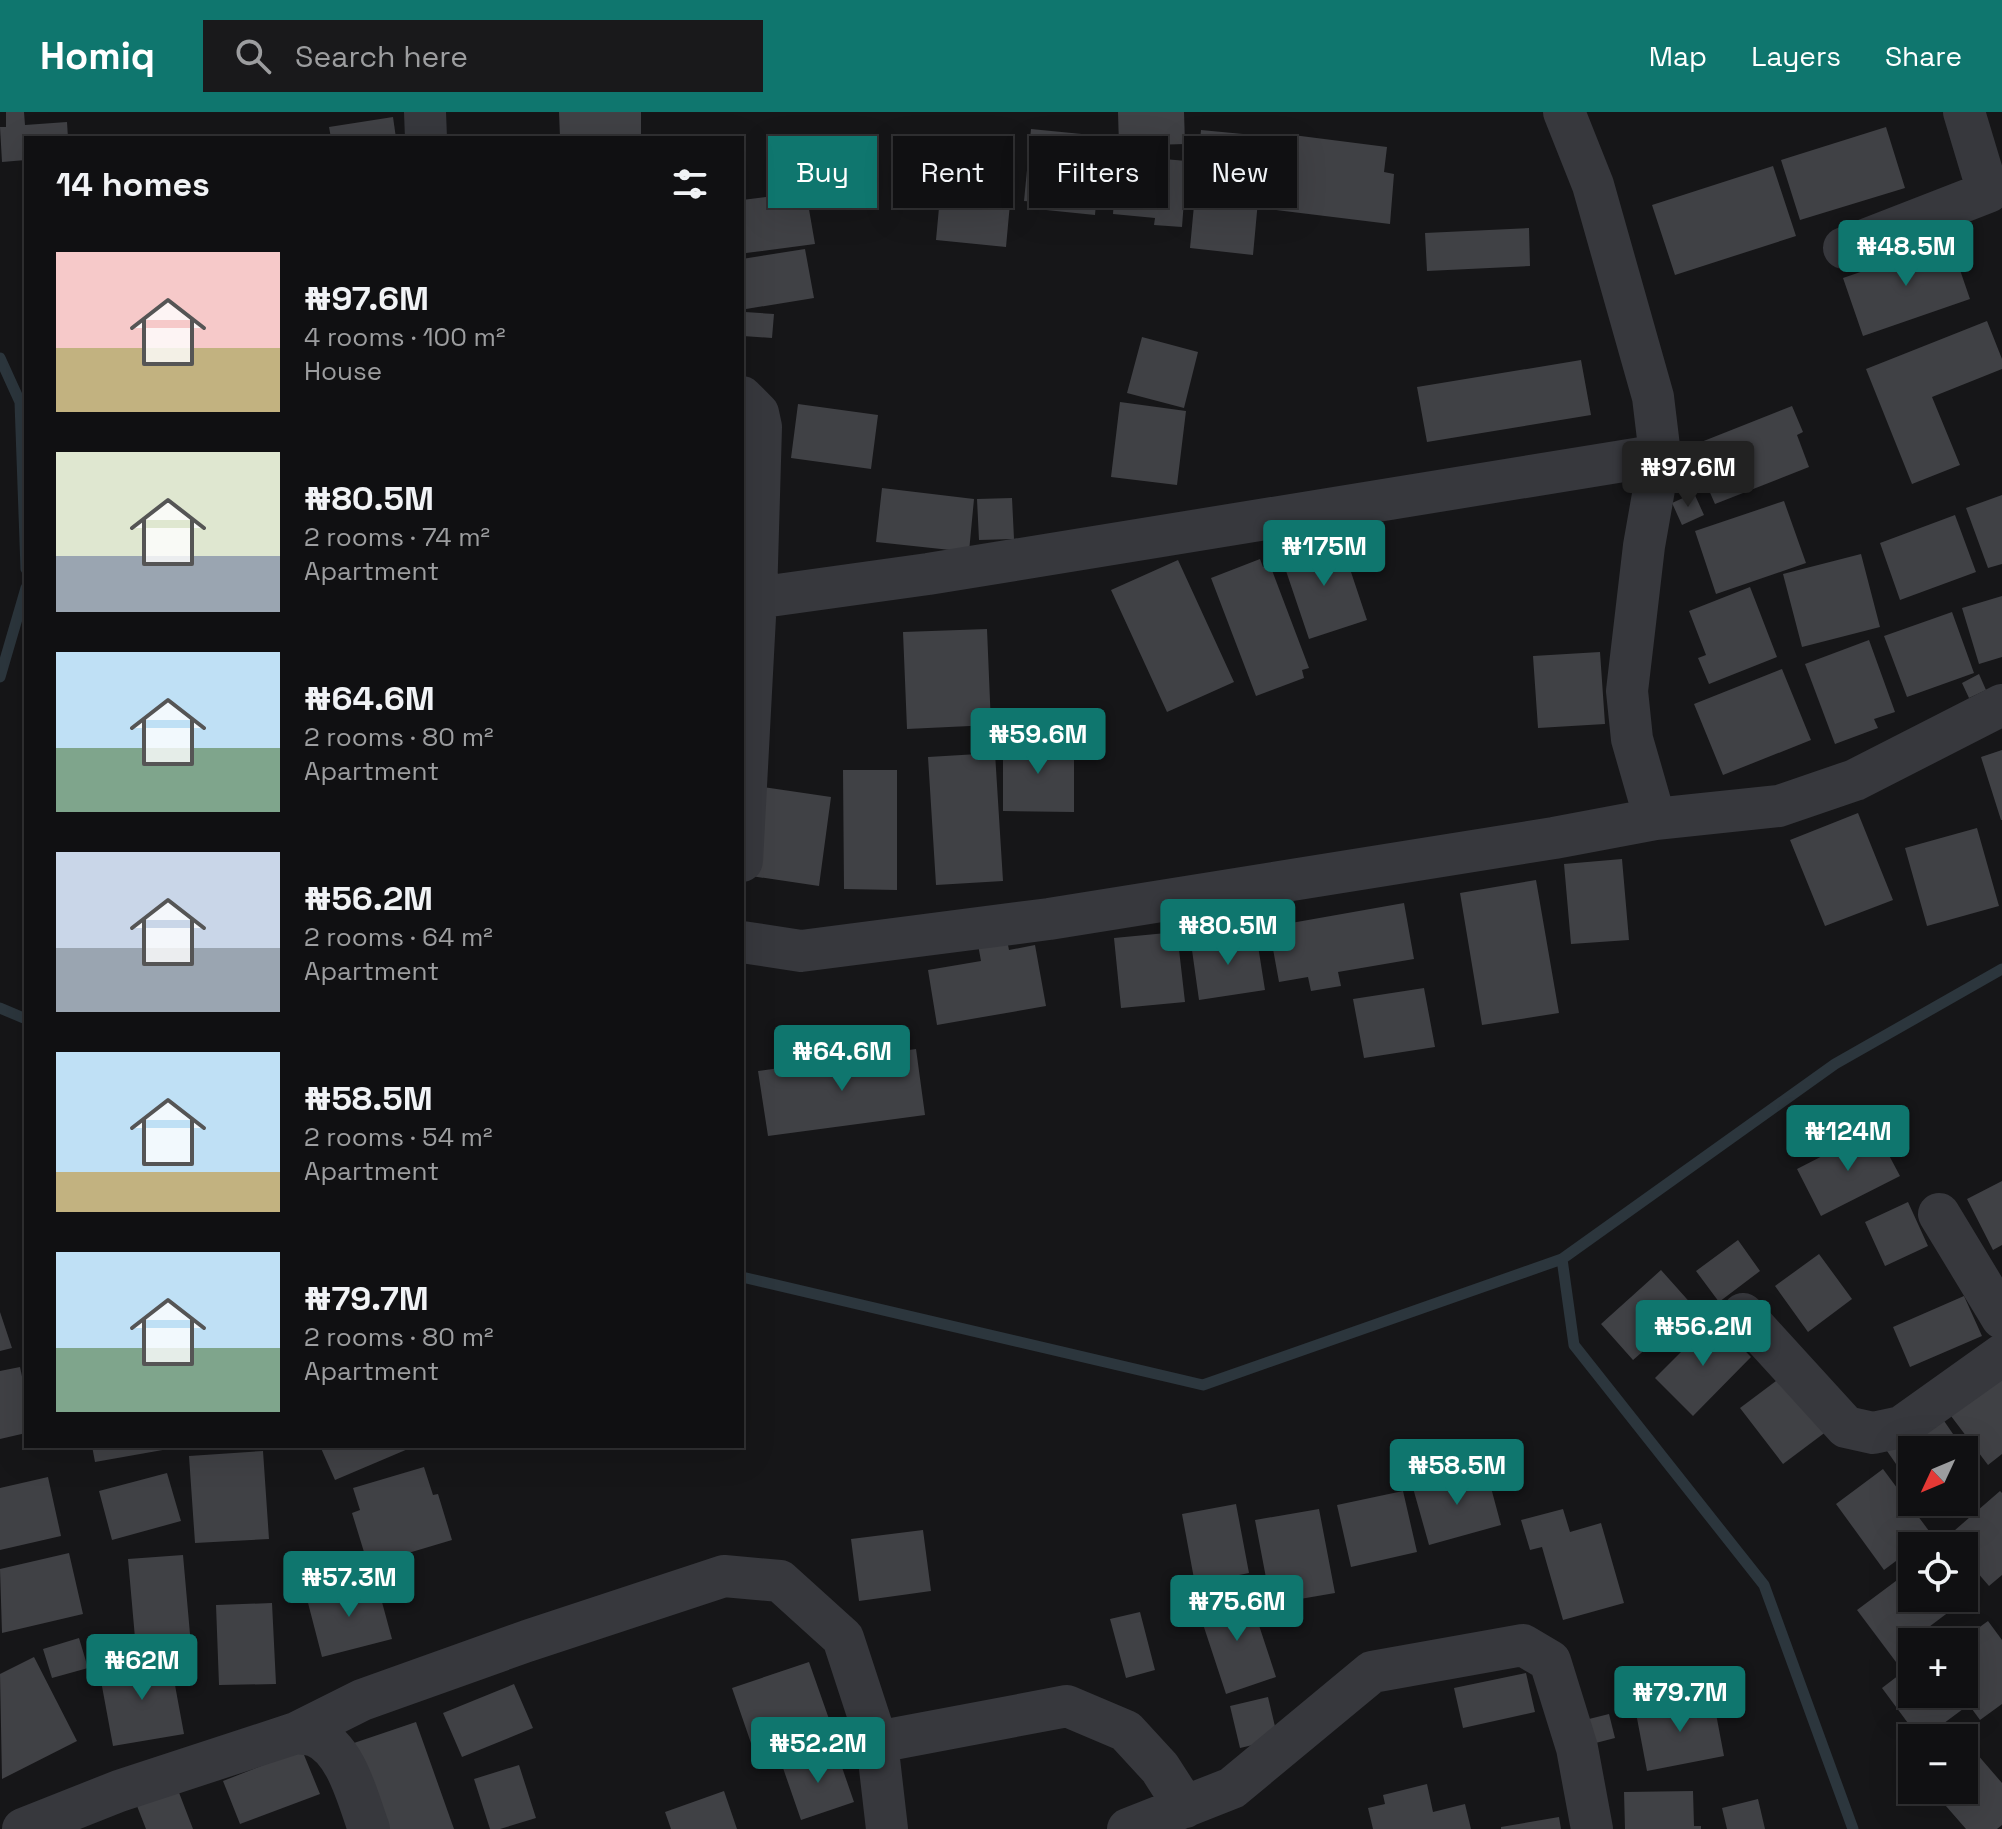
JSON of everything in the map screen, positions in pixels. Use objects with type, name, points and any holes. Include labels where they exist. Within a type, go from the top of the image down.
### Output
[{"type":"street","points":[[425,112],[426,136]]},
{"type":"street","points":[[1564,112],[1593,185],[1653,397],[1660,455],[1644,546],[1627,691],[1632,739],[1655,819]]},
{"type":"street","points":[[1844,248],[1995,206],[1964,112]]},
{"type":"street","points":[[744,399],[758,413],[761,427],[744,823]]},
{"type":"street","points":[[756,598],[928,574],[1660,455]]},
{"type":"street","points":[[744,942],[801,951],[1049,919],[1655,819],[1779,806],[1855,780],[2002,705]]},
{"type":"street","points":[[1939,1214],[2002,1318]]},
{"type":"street","points":[[1743,1314],[1846,1427],[1873,1433],[1901,1427],[2002,1355]]},
{"type":"street","points":[[23,1829],[119,1791],[296,1733],[362,1700],[724,1576],[780,1581],[843,1638],[877,1742],[887,1829]]},
{"type":"street","points":[[1128,1829],[1232,1788],[1372,1672],[1523,1645],[1550,1661],[1577,1748],[1592,1829]]},
{"type":"street","points":[[877,1742],[1067,1706],[1126,1731],[1160,1768],[1185,1807]]},
{"type":"street","points":[[296,1733],[316,1737],[336,1753],[369,1829]]},
{"type":"building","points":[[6,112],[24,112],[25,125],[67,122],[68,136],[24,136],[24,160],[2,162],[0,127],[6,127]]},
{"type":"building","points":[[559,112],[641,112],[641,135],[560,136]]},
{"type":"building","points":[[1118,112],[1184,112],[1184,144],[1168,145],[1168,136],[1119,136]]},
{"type":"building","points":[[393,117],[396,136],[331,136],[329,127]]},
{"type":"building","points":[[1886,127],[1905,188],[1800,220],[1781,160]]},
{"type":"building","points":[[1031,129],[1102,136],[1030,136]]},
{"type":"building","points":[[1201,130],[1264,136],[1200,136]]},
{"type":"building","points":[[1285,134],[1387,147],[1384,172],[1394,174],[1390,224],[1276,210],[1297,208],[1297,136]]},
{"type":"building","points":[[1029,150],[1029,201],[1024,201]]},
{"type":"building","points":[[1168,159],[1184,161],[1182,227],[1154,225],[1155,218],[1113,214],[1113,208],[1168,208]]},
{"type":"building","points":[[1773,166],[1796,236],[1675,275],[1652,205]]},
{"type":"building","points":[[768,197],[768,208],[809,208],[815,244],[746,253],[744,200]]},
{"type":"building","points":[[939,208],[1010,208],[1006,247],[936,240]]},
{"type":"building","points":[[1046,208],[1096,208],[1095,215]]},
{"type":"building","points":[[1194,208],[1257,208],[1253,255],[1190,248]]},
{"type":"building","points":[[1529,228],[1530,266],[1427,271],[1425,233]]},
{"type":"building","points":[[1950,241],[1970,299],[1863,336],[1843,278]]},
{"type":"building","points":[[805,249],[814,298],[746,309],[744,259]]},
{"type":"building","points":[[745,312],[774,314],[772,338],[744,336]]},
{"type":"building","points":[[1987,321],[2002,359],[2002,369],[1932,397],[1960,465],[1912,484],[1866,369]]},
{"type":"building","points":[[1142,337],[1198,352],[1184,408],[1127,393]]},
{"type":"building","points":[[1581,360],[1591,415],[1427,442],[1417,387]]},
{"type":"building","points":[[1120,402],[1186,411],[1177,485],[1111,477]]},
{"type":"building","points":[[798,404],[878,415],[871,469],[791,458]]},
{"type":"building","points":[[1792,406],[1803,432],[1797,435],[1809,467],[1715,504],[1704,479],[1695,482],[1681,450]]},
{"type":"building","points":[[882,488],[974,499],[969,552],[876,542]]},
{"type":"building","points":[[1694,493],[1704,515],[1682,525],[1672,503]]},
{"type":"building","points":[[2002,495],[2002,564],[1988,568],[1966,508]]},
{"type":"building","points":[[1012,498],[1014,539],[979,540],[977,499]]},
{"type":"building","points":[[1784,501],[1806,563],[1716,594],[1695,531]]},
{"type":"building","points":[[1955,515],[1976,572],[1900,600],[1880,543]]},
{"type":"building","points":[[1339,536],[1367,620],[1309,639],[1281,556]]},
{"type":"building","points":[[1861,554],[1880,627],[1802,647],[1783,574]]},
{"type":"building","points":[[1260,559],[1263,567],[1270,565],[1309,668],[1302,670],[1304,678],[1256,696],[1211,578]]},
{"type":"building","points":[[1178,560],[1234,682],[1167,712],[1111,590]]},
{"type":"building","points":[[1750,587],[1777,657],[1709,684],[1698,658],[1706,655],[1689,611]]},
{"type":"building","points":[[2002,596],[2002,657],[1979,664],[1962,608]]},
{"type":"building","points":[[1952,612],[1974,673],[1907,697],[1884,636]]},
{"type":"building","points":[[987,629],[991,725],[907,729],[903,632]]},
{"type":"building","points":[[1869,640],[1895,712],[1874,719],[1878,728],[1835,744],[1805,664]]},
{"type":"building","points":[[1600,652],[1605,724],[1538,728],[1533,656]]},
{"type":"building","points":[[1782,669],[1811,740],[1723,775],[1694,704]]},
{"type":"building","points":[[1979,674],[1986,690],[1969,698],[1962,683]]},
{"type":"building","points":[[1003,740],[1074,741],[1074,812],[1003,811]]},
{"type":"building","points":[[2002,750],[2002,820],[2001,820],[1981,757]]},
{"type":"building","points":[[995,753],[1003,881],[936,885],[928,757]]},
{"type":"building","points":[[843,770],[897,770],[897,890],[844,889]]},
{"type":"building","points":[[763,787],[831,797],[819,886],[751,876]]},
{"type":"building","points":[[1858,813],[1893,900],[1825,926],[1790,840]]},
{"type":"building","points":[[1977,828],[1999,906],[1927,926],[1905,848]]},
{"type":"building","points":[[1622,859],[1629,940],[1571,944],[1564,864]]},
{"type":"building","points":[[1536,880],[1559,1013],[1482,1025],[1460,893]]},
{"type":"building","points":[[1404,903],[1414,959],[1338,972],[1341,986],[1311,991],[1308,977],[1279,982],[1269,927]]},
{"type":"building","points":[[1177,932],[1185,1002],[1121,1008],[1114,938]]},
{"type":"building","points":[[1256,933],[1265,990],[1199,1000],[1191,943]]},
{"type":"building","points":[[1006,935],[1009,950],[1035,945],[1046,1006],[937,1025],[928,970],[981,961],[977,939]]},
{"type":"building","points":[[1424,988],[1435,1047],[1364,1058],[1353,999]]},
{"type":"building","points":[[916,1049],[925,1115],[768,1136],[758,1071]]},
{"type":"building","points":[[1875,1129],[1900,1176],[1821,1216],[1797,1169]]},
{"type":"building","points":[[2002,1181],[2002,1245],[1993,1250],[1967,1199]]},
{"type":"building","points":[[1908,1202],[1928,1246],[1885,1266],[1865,1222]]},
{"type":"building","points":[[1738,1240],[1760,1271],[1719,1302],[1696,1271]]},
{"type":"building","points":[[1819,1254],[1852,1299],[1808,1332],[1775,1286]]},
{"type":"building","points":[[1661,1270],[1694,1307],[1633,1360],[1601,1324]]},
{"type":"building","points":[[1964,1296],[1982,1336],[1910,1367],[1893,1327]]},
{"type":"building","points":[[0,1312],[12,1348],[0,1351]]},
{"type":"building","points":[[1714,1319],[1751,1357],[1693,1416],[1655,1378]]},
{"type":"building","points":[[20,1367],[24,1386],[24,1433],[0,1439],[0,1371]]},
{"type":"building","points":[[2002,1370],[2002,1454],[1988,1465],[1978,1452],[1978,1436],[1966,1436],[1948,1412]]},
{"type":"building","points":[[1788,1372],[1831,1428],[1783,1464],[1740,1408]]},
{"type":"building","points":[[1940,1415],[1954,1436],[1909,1436]]},
{"type":"building","points":[[1898,1444],[1898,1467],[1887,1451]]},
{"type":"building","points":[[92,1448],[174,1448],[95,1462]]},
{"type":"building","points":[[321,1448],[410,1448],[335,1480]]},
{"type":"building","points":[[263,1451],[269,1539],[195,1543],[189,1456]]},
{"type":"building","points":[[424,1467],[433,1495],[438,1494],[452,1540],[368,1565],[352,1513],[360,1510],[353,1488]]},
{"type":"building","points":[[1486,1469],[1501,1525],[1429,1545],[1413,1488]]},
{"type":"building","points":[[1883,1469],[1898,1489],[1898,1516],[1918,1516],[1930,1532],[1898,1532],[1898,1560],[1884,1570],[1836,1504]]},
{"type":"building","points":[[167,1473],[181,1521],[112,1540],[99,1491]]},
{"type":"building","points":[[48,1477],[61,1536],[0,1550],[0,1488]]},
{"type":"building","points":[[1403,1491],[1417,1552],[1351,1567],[1337,1505]]},
{"type":"building","points":[[2000,1491],[2002,1493],[2002,1575],[1989,1586],[1978,1573],[1978,1532],[1953,1532],[1971,1516],[1978,1516],[1978,1510]]},
{"type":"building","points":[[1236,1504],[1249,1573],[1195,1584],[1182,1514]]},
{"type":"building","points":[[1319,1509],[1335,1593],[1271,1604],[1255,1520]]},
{"type":"building","points":[[1563,1509],[1570,1532],[1601,1523],[1624,1603],[1563,1620],[1542,1547],[1530,1550],[1521,1520]]},
{"type":"building","points":[[923,1530],[931,1591],[859,1601],[851,1539]]},
{"type":"building","points":[[69,1553],[83,1614],[2,1633],[0,1569]]},
{"type":"building","points":[[183,1555],[190,1634],[135,1638],[128,1559]]},
{"type":"building","points":[[1898,1579],[1898,1612],[1949,1612],[1928,1628],[1898,1628],[1896,1662],[1857,1610]]},
{"type":"building","points":[[376,1580],[392,1639],[322,1657],[307,1599]]},
{"type":"building","points":[[1248,1592],[1276,1677],[1226,1694],[1198,1609]]},
{"type":"building","points":[[272,1603],[276,1684],[219,1685],[216,1605]]},
{"type":"building","points":[[1140,1612],[1155,1670],[1126,1678],[1110,1619]]},
{"type":"building","points":[[1988,1621],[2002,1640],[2002,1704],[1980,1720],[1971,1708],[1978,1708],[1978,1628]]},
{"type":"building","points":[[79,1638],[88,1668],[52,1678],[43,1649]]},
{"type":"building","points":[[34,1657],[77,1741],[2,1779],[0,1674]]},
{"type":"building","points":[[170,1658],[184,1734],[113,1746],[99,1670]]},
{"type":"building","points":[[809,1662],[829,1719],[752,1746],[732,1688]]},
{"type":"building","points":[[1526,1673],[1535,1712],[1463,1728],[1454,1688]]},
{"type":"building","points":[[1898,1676],[1898,1708],[1963,1709],[1943,1724],[1909,1724],[1882,1688]]},
{"type":"building","points":[[514,1684],[533,1728],[462,1757],[443,1713]]},
{"type":"building","points":[[1268,1697],[1278,1739],[1240,1748],[1230,1706]]},
{"type":"building","points":[[1713,1698],[1724,1756],[1647,1771],[1636,1713]]},
{"type":"building","points":[[1609,1714],[1615,1738],[1584,1746],[1577,1722]]},
{"type":"building","points":[[416,1722],[454,1829],[381,1829],[351,1744]]},
{"type":"building","points":[[302,1750],[320,1794],[240,1824],[223,1781]]},
{"type":"building","points":[[836,1750],[854,1802],[801,1820],[783,1768]]},
{"type":"building","points":[[1978,1755],[2002,1783],[2002,1825],[1997,1829],[1966,1829],[1944,1804],[1978,1804]]},
{"type":"building","points":[[519,1765],[536,1818],[490,1829],[474,1779]]},
{"type":"building","points":[[1427,1784],[1433,1812],[1465,1804],[1471,1829],[1373,1829],[1368,1808],[1385,1804],[1383,1795]]},
{"type":"building","points":[[178,1790],[193,1829],[146,1829],[137,1806]]},
{"type":"building","points":[[724,1791],[737,1829],[671,1829],[665,1812]]},
{"type":"building","points":[[1693,1791],[1694,1826],[1701,1826],[1701,1829],[1625,1829],[1624,1792]]},
{"type":"building","points":[[1758,1799],[1765,1829],[1727,1829],[1722,1808]]},
{"type":"building","points":[[1559,1817],[1561,1829],[1501,1829],[1501,1827]]},
{"type":"waterway","points":[[0,358],[20,402],[24,513]]},
{"type":"waterway","points":[[0,677],[24,595]]},
{"type":"waterway","points":[[744,1277],[1203,1385],[1562,1259],[1835,1064],[2002,969]]},
{"type":"waterway","points":[[0,1008],[24,1018]]},
{"type":"waterway","points":[[1562,1259],[1574,1345],[1764,1585],[1853,1829]]}]
